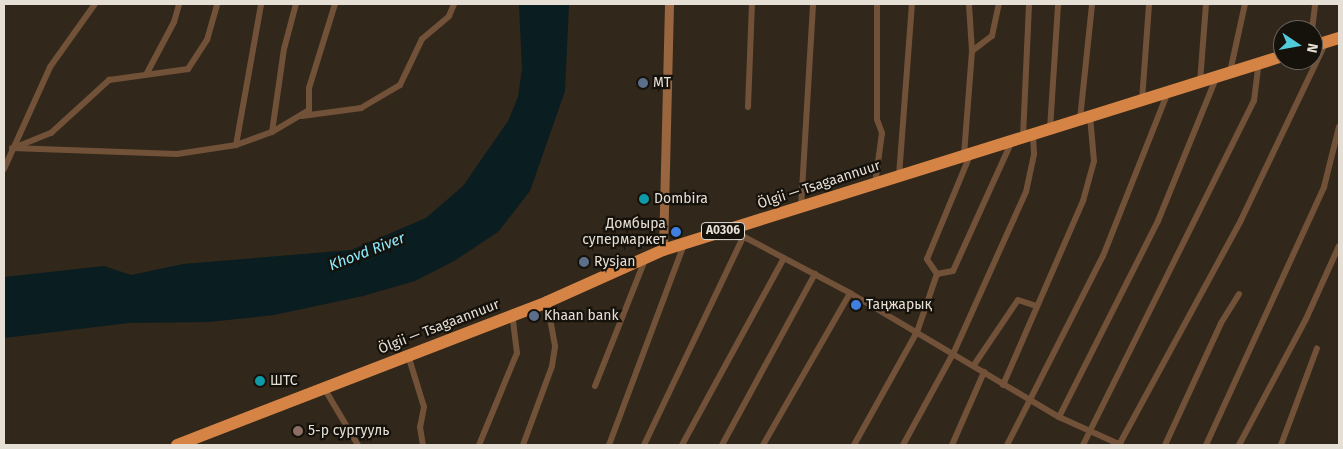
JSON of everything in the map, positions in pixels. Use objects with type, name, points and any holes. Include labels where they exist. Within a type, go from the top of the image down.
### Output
[{"type":"highway","points":[[1323,43],[1339,38]]},
{"type":"highway","name":"Ölgii — Tsagaannuur","points":[[178,445],[547,302],[645,260],[663,250],[1273,59]]},
{"type":"street","points":[[4,169],[50,67],[95,4]]},
{"type":"street","points":[[147,73],[174,22],[179,4]]},
{"type":"street","points":[[12,148],[51,132],[109,80],[147,73],[188,69],[206,40],[218,4]]},
{"type":"street","points":[[236,145],[261,4]]},
{"type":"street","points":[[272,132],[284,49],[296,4]]},
{"type":"street","points":[[12,148],[176,154],[236,145],[272,132],[302,116],[309,110],[311,78],[335,4]]},
{"type":"street","points":[[302,116],[361,108],[400,85],[422,38],[449,16],[454,4]]},
{"type":"street","points":[[663,250],[669,4]]},
{"type":"street","points":[[748,107],[752,4]]},
{"type":"street","points":[[802,207],[813,4]]},
{"type":"street","points":[[875,184],[882,133],[877,119],[877,4]]},
{"type":"street","points":[[899,176],[912,4]]},
{"type":"street","points":[[937,274],[927,259],[967,154],[972,51],[969,4]]},
{"type":"street","points":[[972,51],[992,36],[998,4]]},
{"type":"street","points":[[937,274],[953,271],[1023,137],[1029,4]]},
{"type":"street","points":[[1050,129],[1058,4]]},
{"type":"street","points":[[1003,385],[1083,201],[1094,161],[1085,117],[1092,4]]},
{"type":"street","points":[[1142,100],[1149,4]]},
{"type":"street","points":[[1200,82],[1206,4]]},
{"type":"street","points":[[1230,72],[1245,4]]},
{"type":"street","points":[[1313,20],[1315,4]]},
{"type":"street","points":[[730,229],[850,293],[954,352],[1003,385],[1059,417],[1120,445],[1241,220],[1326,42]]},
{"type":"street","points":[[1083,445],[1254,101],[1259,63]]},
{"type":"street","points":[[1059,417],[1158,221],[1217,76]]},
{"type":"street","points":[[1007,445],[1103,256],[1169,91]]},
{"type":"street","points":[[1206,445],[1324,187],[1339,127]]},
{"type":"street","points":[[903,445],[954,352],[1026,192],[1034,154],[1023,137]]},
{"type":"street","points":[[644,445],[744,237]]},
{"type":"street","points":[[609,445],[684,244]]},
{"type":"street","points":[[1239,445],[1339,246]]},
{"type":"street","points":[[682,445],[784,258]]},
{"type":"street","points":[[595,386],[645,260]]},
{"type":"street","points":[[722,445],[815,274]]},
{"type":"street","points":[[854,445],[917,332],[937,274]]},
{"type":"street","points":[[763,445],[850,293]]},
{"type":"street","points":[[1165,445],[1221,323],[1239,294]]},
{"type":"street","points":[[974,365],[1018,300],[1036,306]]},
{"type":"street","points":[[523,445],[552,366],[555,346],[547,302]]},
{"type":"street","points":[[479,445],[517,353],[512,315]]},
{"type":"street","points":[[1281,445],[1317,348]]},
{"type":"street","points":[[408,355],[424,407],[420,427],[423,445]]},
{"type":"street","points":[[952,445],[984,372]]},
{"type":"street","points":[[324,388],[358,445]]},
{"type":"water","name":"Khovd River","points":[[519,4],[569,4],[565,91],[530,191],[498,232],[454,261],[415,281],[363,296],[274,315],[209,322],[129,323],[4,338],[4,277],[104,266],[131,275],[183,264],[351,250],[426,218],[463,186],[508,121],[518,97],[522,69]]},
{"type":"place","name":"MT","points":[[643,83]]},
{"type":"place","name":"Dombira","points":[[644,199]]},
{"type":"place","name":"Домбыра супермаркет","points":[[676,232]]},
{"type":"place","name":"Rysjan","points":[[584,262]]},
{"type":"place","name":"Таңжарық","points":[[856,305]]},
{"type":"place","name":"Khaan bank","points":[[534,316]]},
{"type":"place","name":"ШТС","points":[[260,381]]},
{"type":"place","name":"5-р сургууль","points":[[298,431]]}]
